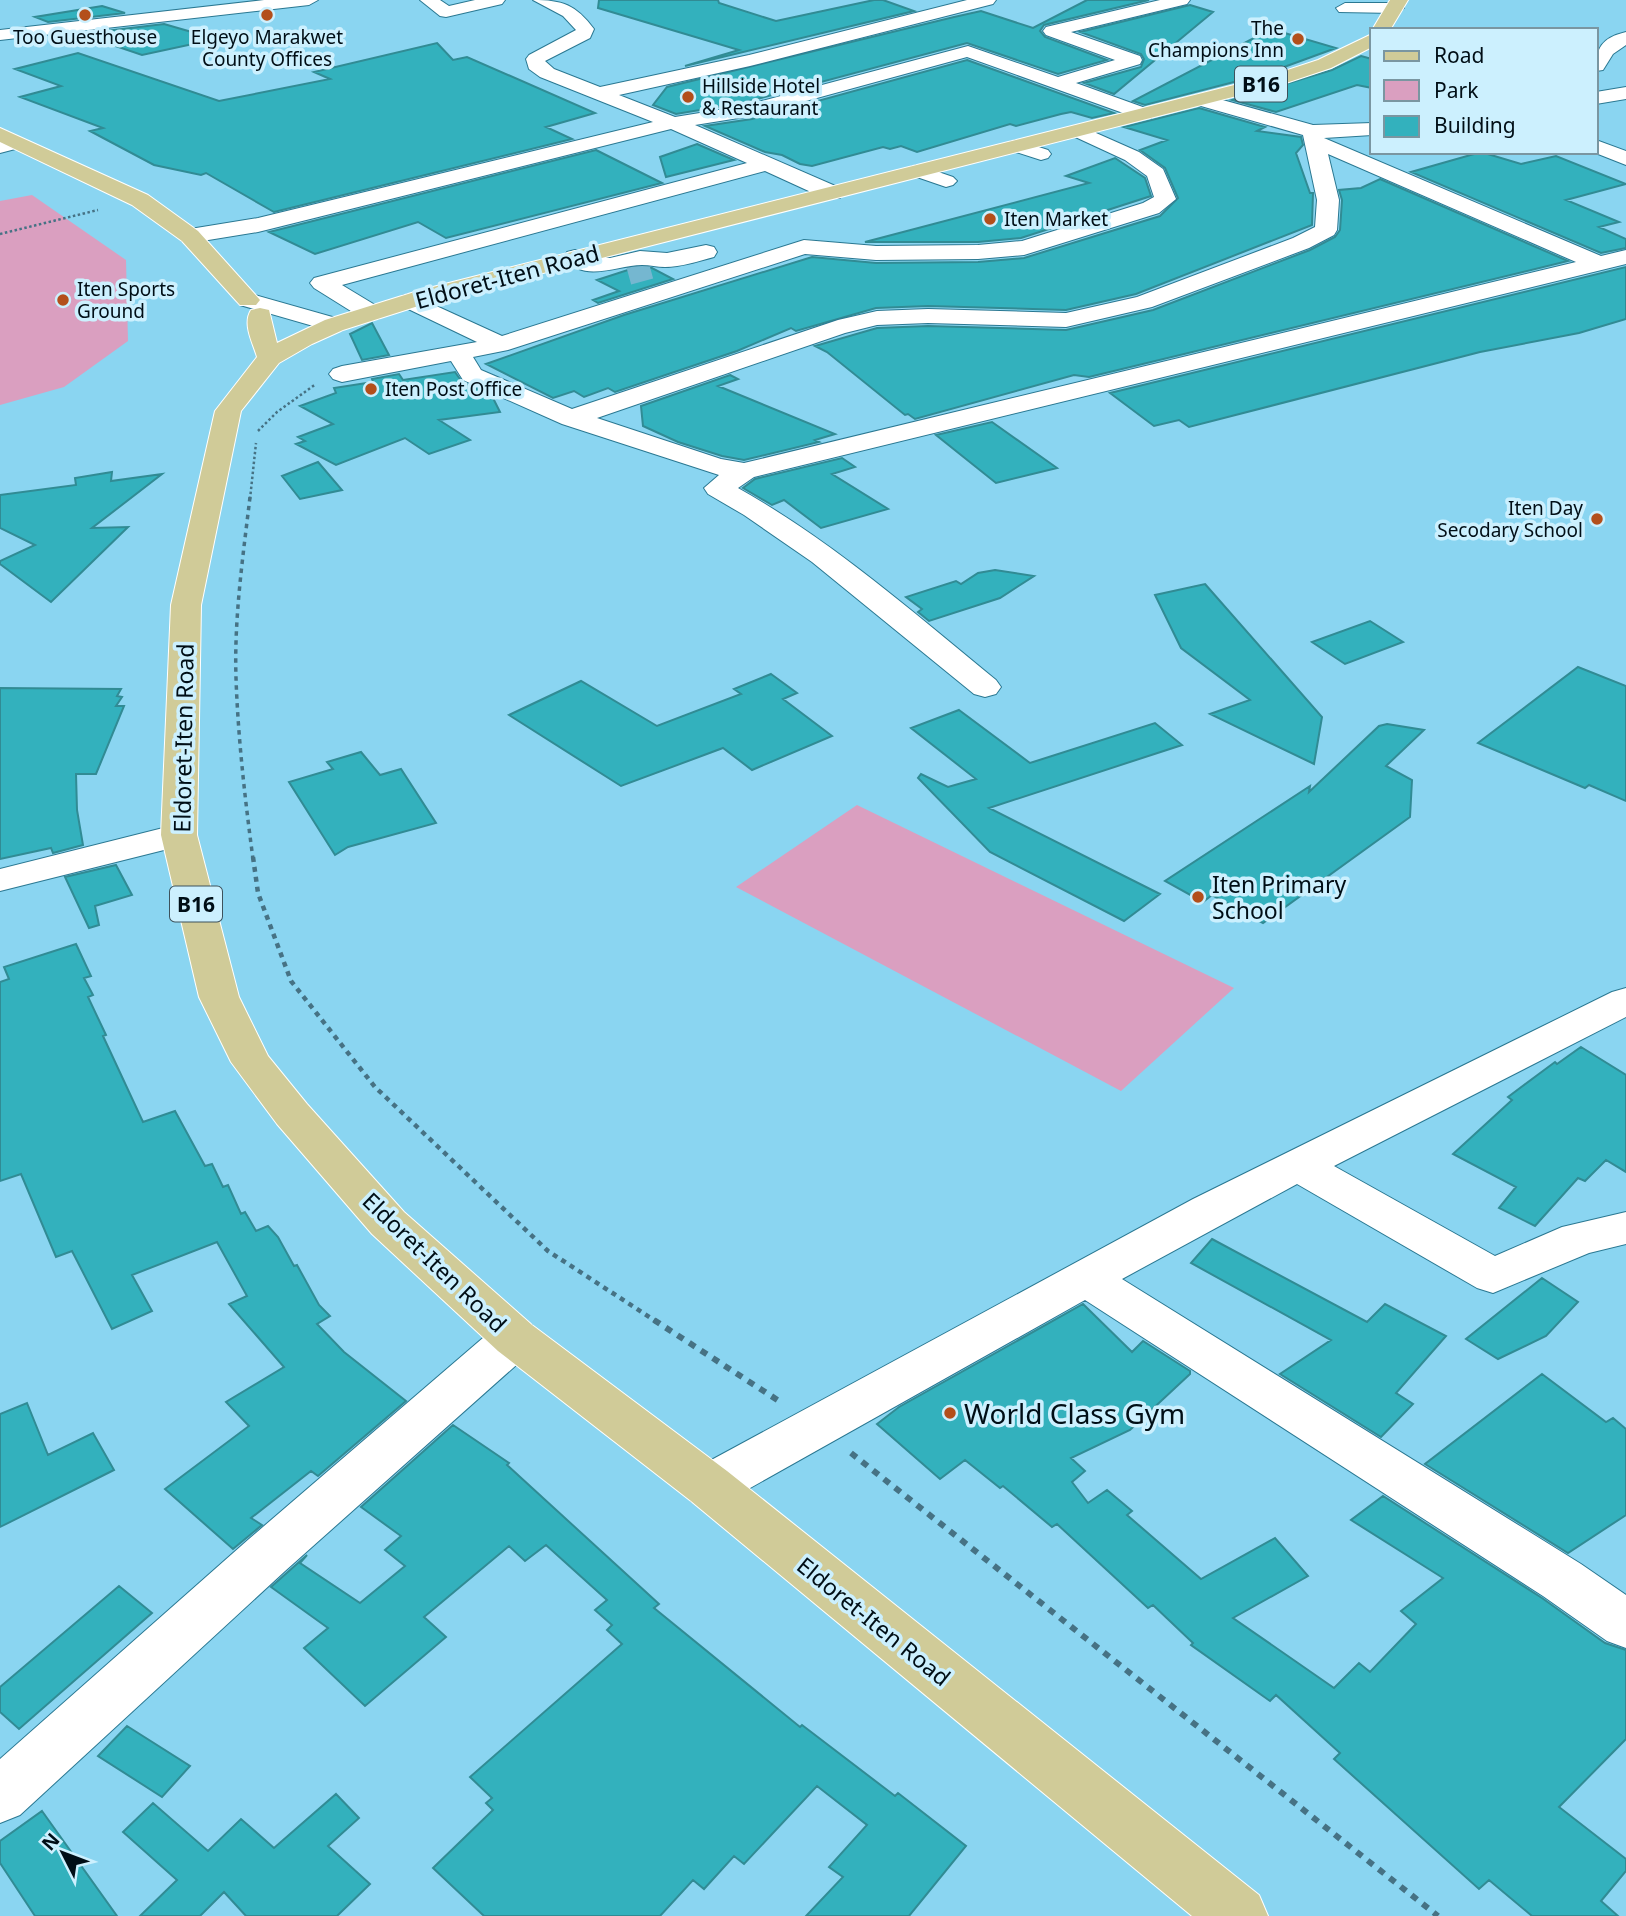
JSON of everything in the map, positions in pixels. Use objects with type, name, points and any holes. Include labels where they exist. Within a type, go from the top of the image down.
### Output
[{"type":"main road","points":[[1382,28],[1397,4]]},
{"type":"main road","name":"B16","points":[[1144,114],[1325,64],[1370,40]]},
{"type":"main road","name":"Eldoret-Iten Road","points":[[1144,114],[1078,131],[1029,150],[932,176],[831,193],[652,259],[586,258],[410,301],[318,332],[270,358],[228,411],[186,605],[179,835],[219,997],[251,1062],[292,1114],[388,1223],[515,1338],[709,1486],[1238,1916]]},
{"type":"main road","points":[[5,142],[140,200],[190,236],[254,307],[270,358]]},
{"type":"street","points":[[0,35],[309,0]]},
{"type":"street","points":[[429,0],[446,12],[496,0]]},
{"type":"street","points":[[542,0],[569,12],[585,29],[584,34],[578,38],[536,59],[536,65],[547,73],[673,123],[831,193]]},
{"type":"street","points":[[597,94],[750,60],[987,0]]},
{"type":"street","points":[[1057,83],[1133,60],[1052,32],[1181,0]]},
{"type":"street","points":[[1345,8],[1397,4]]},
{"type":"street","points":[[891,23],[917,33]]},
{"type":"street","points":[[1598,63],[1606,50],[1626,37]]},
{"type":"street","points":[[942,42],[1144,114]]},
{"type":"street","points":[[190,236],[258,225],[673,123],[744,112],[968,51]]},
{"type":"street","points":[[1598,98],[1626,93]]},
{"type":"street","points":[[1201,100],[1314,137],[1599,264]]},
{"type":"street","points":[[1314,137],[1370,129]]},
{"type":"street","points":[[342,374],[499,345],[804,247],[876,253],[978,253],[1024,247],[1151,208],[1165,198],[1156,173],[1132,156],[1078,131]]},
{"type":"street","points":[[571,418],[838,327],[877,318],[928,316],[1066,320],[1144,302],[1301,243],[1326,230],[1328,200],[1314,137]]},
{"type":"street","points":[[1598,147],[1626,159]]},
{"type":"street","points":[[371,313],[322,283],[764,165]]},
{"type":"street","points":[[541,225],[586,258],[621,274],[652,259],[706,251],[743,266]]},
{"type":"street","points":[[985,687],[806,542],[753,507],[718,488],[744,471],[1626,257]]},
{"type":"street","points":[[410,301],[482,334],[499,345]]},
{"type":"street","points":[[254,307],[318,332]]},
{"type":"street","points":[[254,307],[318,332]]},
{"type":"street","points":[[457,352],[472,374],[571,418],[716,466],[744,471]]},
{"type":"street","points":[[0,880],[179,835]]},
{"type":"street","points":[[709,1486],[1084,1277],[1298,1165],[1626,1001]]},
{"type":"street","points":[[1298,1165],[1493,1276],[1578,1239],[1626,1228]]},
{"type":"street","points":[[1084,1277],[1551,1572],[1626,1625]]},
{"type":"street","points":[[0,1796],[267,1555],[515,1338]]},
{"type":"path","points":[[0,234],[140,200]]},
{"type":"path","points":[[342,374],[320,381],[258,428],[241,576],[236,676],[245,799],[258,893],[291,981],[375,1087],[548,1251],[815,1425],[1438,1916]]},
{"type":"green space","name":"Iten Sports Ground","points":[[32,195],[126,260],[128,341],[64,387],[0,405],[0,201]]},
{"type":"green space","points":[[857,805],[1234,988],[1121,1091],[736,887]]},
{"type":"building","points":[[599,0],[718,0],[719,3],[776,21],[874,0],[883,0],[914,11],[685,66],[739,50],[598,8]]},
{"type":"building","points":[[1087,0],[1149,0],[1044,25],[1040,31],[1045,37],[1107,60],[1058,74],[967,43],[742,103],[676,114],[653,105],[667,87],[954,17],[981,11],[1033,28]]},
{"type":"building","points":[[1190,5],[1213,12],[1114,94],[1084,83],[1141,67],[1144,59],[1141,54],[1080,32]]},
{"type":"building","points":[[102,6],[125,13],[48,22],[35,17]]},
{"type":"building","points":[[164,24],[216,39],[142,55],[80,34]]},
{"type":"building","points":[[1271,29],[1336,48],[1265,74],[1145,105],[1133,101]]},
{"type":"building","points":[[437,43],[453,60],[467,57],[595,113],[546,127],[572,139],[274,212],[206,173],[201,175],[154,165],[90,131],[103,128],[20,97],[61,86],[15,69],[78,53],[219,101],[330,79],[314,72]]},
{"type":"building","points":[[1361,56],[1370,58],[1370,88],[1357,85],[1276,112],[1232,100],[1332,70]]},
{"type":"building","points":[[967,60],[1114,113],[1092,118],[1071,112],[1016,126],[1010,124],[917,152],[901,146],[890,149],[883,147],[812,166],[765,152],[705,126],[752,119]]},
{"type":"building","points":[[1199,108],[1265,127],[1257,131],[1301,137],[1303,145],[1296,153],[1310,193],[1313,193],[1312,225],[1136,294],[1066,310],[928,306],[876,308],[796,331],[791,328],[737,351],[615,392],[608,388],[584,397],[574,391],[553,398],[486,364],[624,315],[812,257],[876,263],[978,262],[1024,258],[1160,216],[1178,198],[1165,168],[1140,150],[1167,140],[1124,127]]},
{"type":"building","points":[[697,144],[734,160],[666,177],[660,157]]},
{"type":"building","points":[[596,150],[662,183],[446,238],[418,222],[315,254],[269,232]]},
{"type":"building","points":[[1474,154],[1488,154],[1521,164],[1556,156],[1626,184],[1566,200],[1619,222],[1599,227],[1626,239],[1626,248],[1601,253],[1411,172]]},
{"type":"building","points":[[1115,158],[1145,178],[1151,196],[1021,238],[978,242],[865,242],[1089,183],[1066,176]]},
{"type":"building","points":[[1380,179],[1568,261],[1089,377],[1074,375],[915,419],[905,415],[827,352],[815,346],[877,328],[928,326],[1066,330],[1153,310],[1310,250],[1335,237],[1340,230],[1342,200],[1339,190],[1361,188]]},
{"type":"building","points":[[1626,267],[1626,319],[1579,333],[1480,352],[1189,427],[1179,420],[1154,426],[1110,393]]},
{"type":"building","points":[[634,268],[652,268],[673,279],[598,303],[593,300],[619,291],[597,280]]},
{"type":"building","points":[[372,323],[389,355],[362,360],[350,334]]},
{"type":"building","points":[[455,372],[462,382],[492,396],[500,412],[439,420],[470,440],[429,454],[405,438],[336,465],[296,444],[305,441],[298,437],[333,424],[300,406],[336,393],[334,388],[373,382],[372,379],[399,374],[403,380]]},
{"type":"building","points":[[730,375],[738,379],[718,386],[835,434],[815,440],[819,442],[744,460],[678,442],[643,426],[641,406]]},
{"type":"building","points":[[992,422],[1057,468],[996,483],[936,435]]},
{"type":"building","points":[[842,458],[855,467],[832,474],[888,509],[821,528],[784,500],[772,505],[743,488],[755,479]]},
{"type":"building","points":[[318,462],[342,490],[300,499],[282,476]]},
{"type":"building","points":[[112,472],[111,481],[162,474],[92,528],[128,527],[51,602],[0,564],[0,561],[35,545],[0,528],[0,495],[76,485],[75,478]]},
{"type":"building","points":[[995,570],[1034,576],[1000,598],[929,621],[918,612],[922,609],[906,597],[956,581],[961,584],[978,573]]},
{"type":"building","points":[[1205,584],[1322,717],[1314,764],[1210,714],[1250,700],[1181,648],[1155,595]]},
{"type":"building","points":[[1370,621],[1403,642],[1345,664],[1312,642]]},
{"type":"building","points":[[1578,667],[1626,686],[1626,801],[1589,785],[1585,788],[1478,743]]},
{"type":"building","points":[[771,674],[797,693],[783,699],[832,736],[752,770],[723,748],[621,786],[509,715],[581,681],[657,726],[741,694],[734,689]]},
{"type":"building","points":[[0,688],[121,689],[117,696],[122,697],[116,706],[124,706],[96,774],[76,774],[77,810],[83,845],[53,853],[51,848],[0,859]]},
{"type":"building","points":[[959,710],[1030,763],[1155,723],[1182,745],[989,808],[1160,894],[1124,921],[990,852],[918,778],[921,774],[948,787],[976,779],[911,728]]},
{"type":"building","points":[[1387,724],[1424,730],[1386,766],[1412,780],[1410,817],[1263,923],[1212,895],[1203,902],[1165,881],[1310,786],[1309,792],[1379,726]]},
{"type":"building","points":[[361,752],[380,775],[401,769],[436,823],[348,847],[335,855],[289,782],[333,769],[327,762]]},
{"type":"building","points":[[116,865],[132,895],[95,906],[99,925],[89,928],[65,877]]},
{"type":"building","points":[[76,944],[91,976],[84,978],[93,995],[88,997],[143,1122],[175,1111],[205,1166],[212,1164],[223,1187],[228,1185],[241,1214],[245,1212],[256,1231],[268,1226],[278,1237],[294,1266],[297,1265],[319,1305],[330,1316],[317,1324],[344,1352],[406,1401],[318,1476],[311,1471],[251,1518],[262,1525],[233,1549],[165,1489],[249,1426],[226,1402],[284,1367],[229,1304],[247,1296],[217,1242],[132,1275],[152,1311],[112,1329],[72,1251],[56,1257],[21,1174],[0,1181],[0,982],[9,979],[4,967]]},
{"type":"building","points":[[1581,1047],[1626,1075],[1626,1172],[1606,1160],[1585,1181],[1578,1178],[1535,1226],[1499,1208],[1516,1187],[1453,1154],[1512,1100],[1508,1097],[1555,1062],[1557,1064]]},
{"type":"building","points":[[1212,1239],[1367,1322],[1385,1304],[1446,1336],[1396,1393],[1413,1404],[1381,1437],[1280,1374],[1331,1340],[1191,1263]]},
{"type":"building","points":[[1542,1278],[1578,1302],[1546,1336],[1498,1359],[1466,1339]]},
{"type":"building","points":[[1083,1304],[1132,1352],[1143,1341],[1190,1371],[1190,1374],[1130,1430],[1071,1458],[1085,1471],[1072,1482],[1088,1503],[1107,1490],[1132,1511],[1127,1515],[1201,1579],[1275,1538],[1308,1576],[1233,1618],[1334,1688],[1359,1663],[1370,1672],[1416,1624],[1401,1611],[1443,1578],[1351,1520],[1383,1496],[1542,1598],[1605,1643],[1626,1650],[1626,1739],[1559,1807],[1626,1859],[1626,1871],[1601,1901],[1618,1916],[1532,1916],[1489,1880],[1479,1889],[1334,1759],[1340,1753],[1276,1695],[1270,1701],[1191,1645],[1193,1643],[1153,1605],[1148,1608],[1057,1524],[1052,1527],[1003,1486],[1000,1488],[965,1460],[940,1479],[877,1424],[899,1407]]},
{"type":"building","points":[[1542,1374],[1606,1422],[1613,1418],[1626,1429],[1626,1515],[1568,1553],[1425,1464]]},
{"type":"building","points":[[27,1403],[48,1455],[93,1433],[114,1470],[0,1527],[0,1414]]},
{"type":"building","points":[[453,1425],[509,1463],[507,1465],[659,1604],[654,1608],[800,1727],[802,1725],[895,1796],[898,1793],[966,1846],[909,1916],[806,1916],[843,1877],[829,1867],[867,1825],[817,1786],[744,1864],[734,1856],[704,1889],[693,1880],[660,1916],[484,1916],[433,1868],[493,1810],[486,1803],[492,1798],[470,1777],[622,1644],[607,1630],[612,1625],[595,1610],[607,1600],[546,1545],[525,1561],[509,1546],[424,1617],[446,1637],[365,1706],[304,1648],[328,1628],[271,1587],[307,1555],[300,1563],[360,1603],[405,1566],[385,1550],[401,1536],[361,1507]]},
{"type":"building","points":[[119,1586],[152,1613],[19,1729],[0,1712],[0,1687]]},
{"type":"building","points":[[127,1726],[190,1766],[162,1797],[98,1756]]},
{"type":"building","points":[[336,1794],[359,1818],[328,1846],[370,1884],[337,1916],[246,1916],[224,1892],[200,1916],[140,1916],[177,1880],[123,1832],[153,1803],[208,1851],[241,1819],[274,1848]]},
{"type":"building","points":[[42,1811],[117,1916],[35,1916],[0,1863],[0,1841]]},
{"type":"tunnel","points":[[628,273],[650,267]]},
{"type":"place","name":"Too Guesthouse","points":[[85,15]]},
{"type":"place","name":"Elgeyo Marakwet County Offices","points":[[267,15]]},
{"type":"place","name":"The Champions Inn","points":[[1298,39]]},
{"type":"place","name":"Hillside Hotel & Restaurant","points":[[688,97]]},
{"type":"place","name":"Iten Market","points":[[990,219]]},
{"type":"place","name":"Iten Sports Ground","points":[[63,300]]},
{"type":"place","name":"Iten Post Office","points":[[371,389]]},
{"type":"place","name":"Iten Day Secodary School","points":[[1597,519]]},
{"type":"place","name":"Iten Primary School","points":[[1198,897]]},
{"type":"place","name":"World Class Gym","points":[[950,1413]]}]
